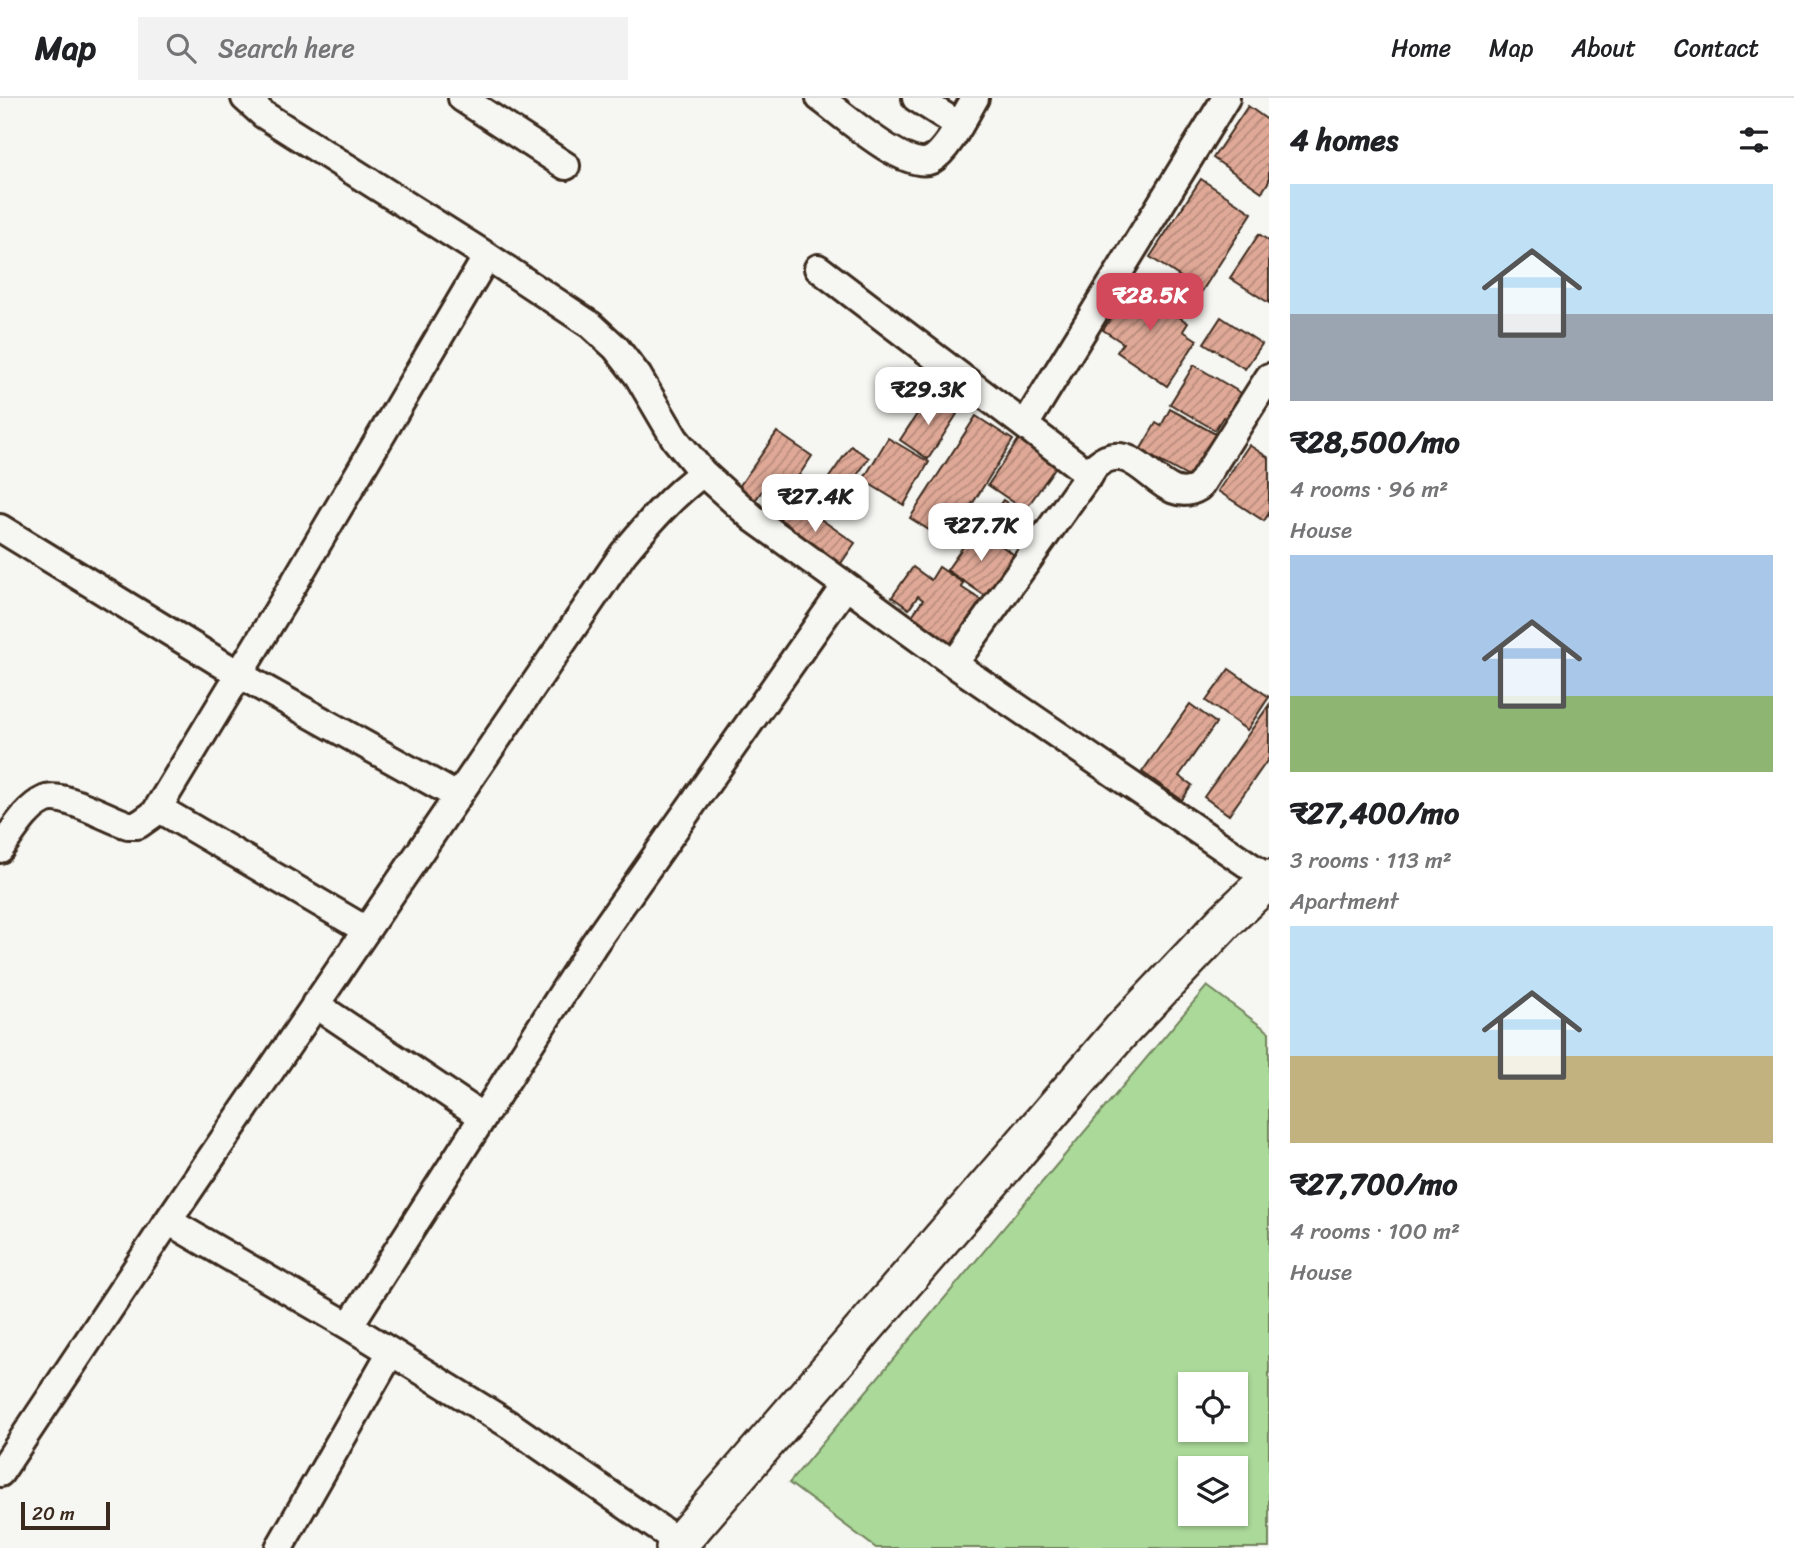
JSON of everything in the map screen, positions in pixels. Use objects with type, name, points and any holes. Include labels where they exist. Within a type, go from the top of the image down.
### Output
[{"type":"street","points":[[168,1221],[349,1326],[513,1427],[678,1545],[1121,1031],[1269,879],[954,664],[754,519],[703,473],[675,439],[638,376],[616,348],[591,325],[264,115],[245,98]]},
{"type":"street","points":[[462,98],[566,166]]},
{"type":"street","points":[[820,98],[891,150],[912,160],[930,161],[943,150],[975,98]]},
{"type":"street","points":[[915,98],[958,125]]},
{"type":"street","points":[[1025,425],[1226,98]]},
{"type":"street","points":[[0,849],[29,813],[44,800],[56,797],[128,825],[147,821],[158,808],[240,675],[487,256]]},
{"type":"street","points":[[818,268],[1090,475]]},
{"type":"street","points":[[954,664],[1095,466],[1102,460],[1119,456],[1126,458],[1170,489],[1178,492],[1193,491],[1199,487],[1269,377]]},
{"type":"street","points":[[0,1473],[315,1004],[623,554],[659,510],[680,489],[703,473]]},
{"type":"street","points":[[0,528],[240,675],[457,796]]},
{"type":"street","points":[[349,1326],[594,944],[845,587]]},
{"type":"street","points":[[158,808],[366,930]]},
{"type":"street","points":[[315,1004],[483,1117]]},
{"type":"street","points":[[279,1548],[391,1352]]},
{"type":"green space","points":[[1207,986],[1269,1032],[1269,1548],[876,1548],[789,1483]]},
{"type":"building","points":[[1248,106],[1269,121],[1269,181],[1262,192],[1213,158]]},
{"type":"building","points":[[1201,179],[1252,213],[1202,291],[1150,257]]},
{"type":"building","points":[[1259,234],[1269,241],[1269,303],[1230,278]]},
{"type":"building","points":[[1137,278],[1166,298],[1161,305],[1188,323],[1183,331],[1197,340],[1167,386],[1117,352],[1123,343],[1103,330]]},
{"type":"building","points":[[1221,317],[1262,344],[1245,369],[1204,343]]},
{"type":"building","points":[[1194,365],[1246,396],[1227,420],[1223,417],[1215,430],[1170,404]]},
{"type":"building","points":[[929,396],[957,414],[928,459],[900,440]]},
{"type":"building","points":[[1170,409],[1221,437],[1196,481],[1140,450],[1156,423],[1161,426]]},
{"type":"building","points":[[976,416],[1013,440],[948,542],[910,518]]},
{"type":"building","points":[[777,432],[812,456],[780,503],[762,491],[751,506],[734,494]]},
{"type":"building","points":[[888,438],[929,462],[904,505],[863,480]]},
{"type":"building","points":[[1019,439],[1057,465],[1025,510],[988,485]]},
{"type":"building","points":[[1249,445],[1269,458],[1269,513],[1264,521],[1218,491]]},
{"type":"building","points":[[851,446],[869,458],[832,511],[814,499]]},
{"type":"building","points":[[793,500],[855,543],[837,569],[775,526]]},
{"type":"building","points":[[1003,500],[1030,519],[1015,542],[987,523]]},
{"type":"building","points":[[976,528],[1016,556],[987,597],[947,570]]},
{"type":"building","points":[[913,567],[931,580],[939,567],[963,583],[961,587],[981,600],[951,644],[911,617],[923,600],[918,596],[909,609],[892,597]]},
{"type":"building","points":[[1229,669],[1269,697],[1247,730],[1206,701]]},
{"type":"building","points":[[1190,704],[1216,723],[1179,776],[1192,785],[1182,800],[1142,772]]},
{"type":"building","points":[[1269,705],[1269,758],[1229,815],[1204,797]]}]
